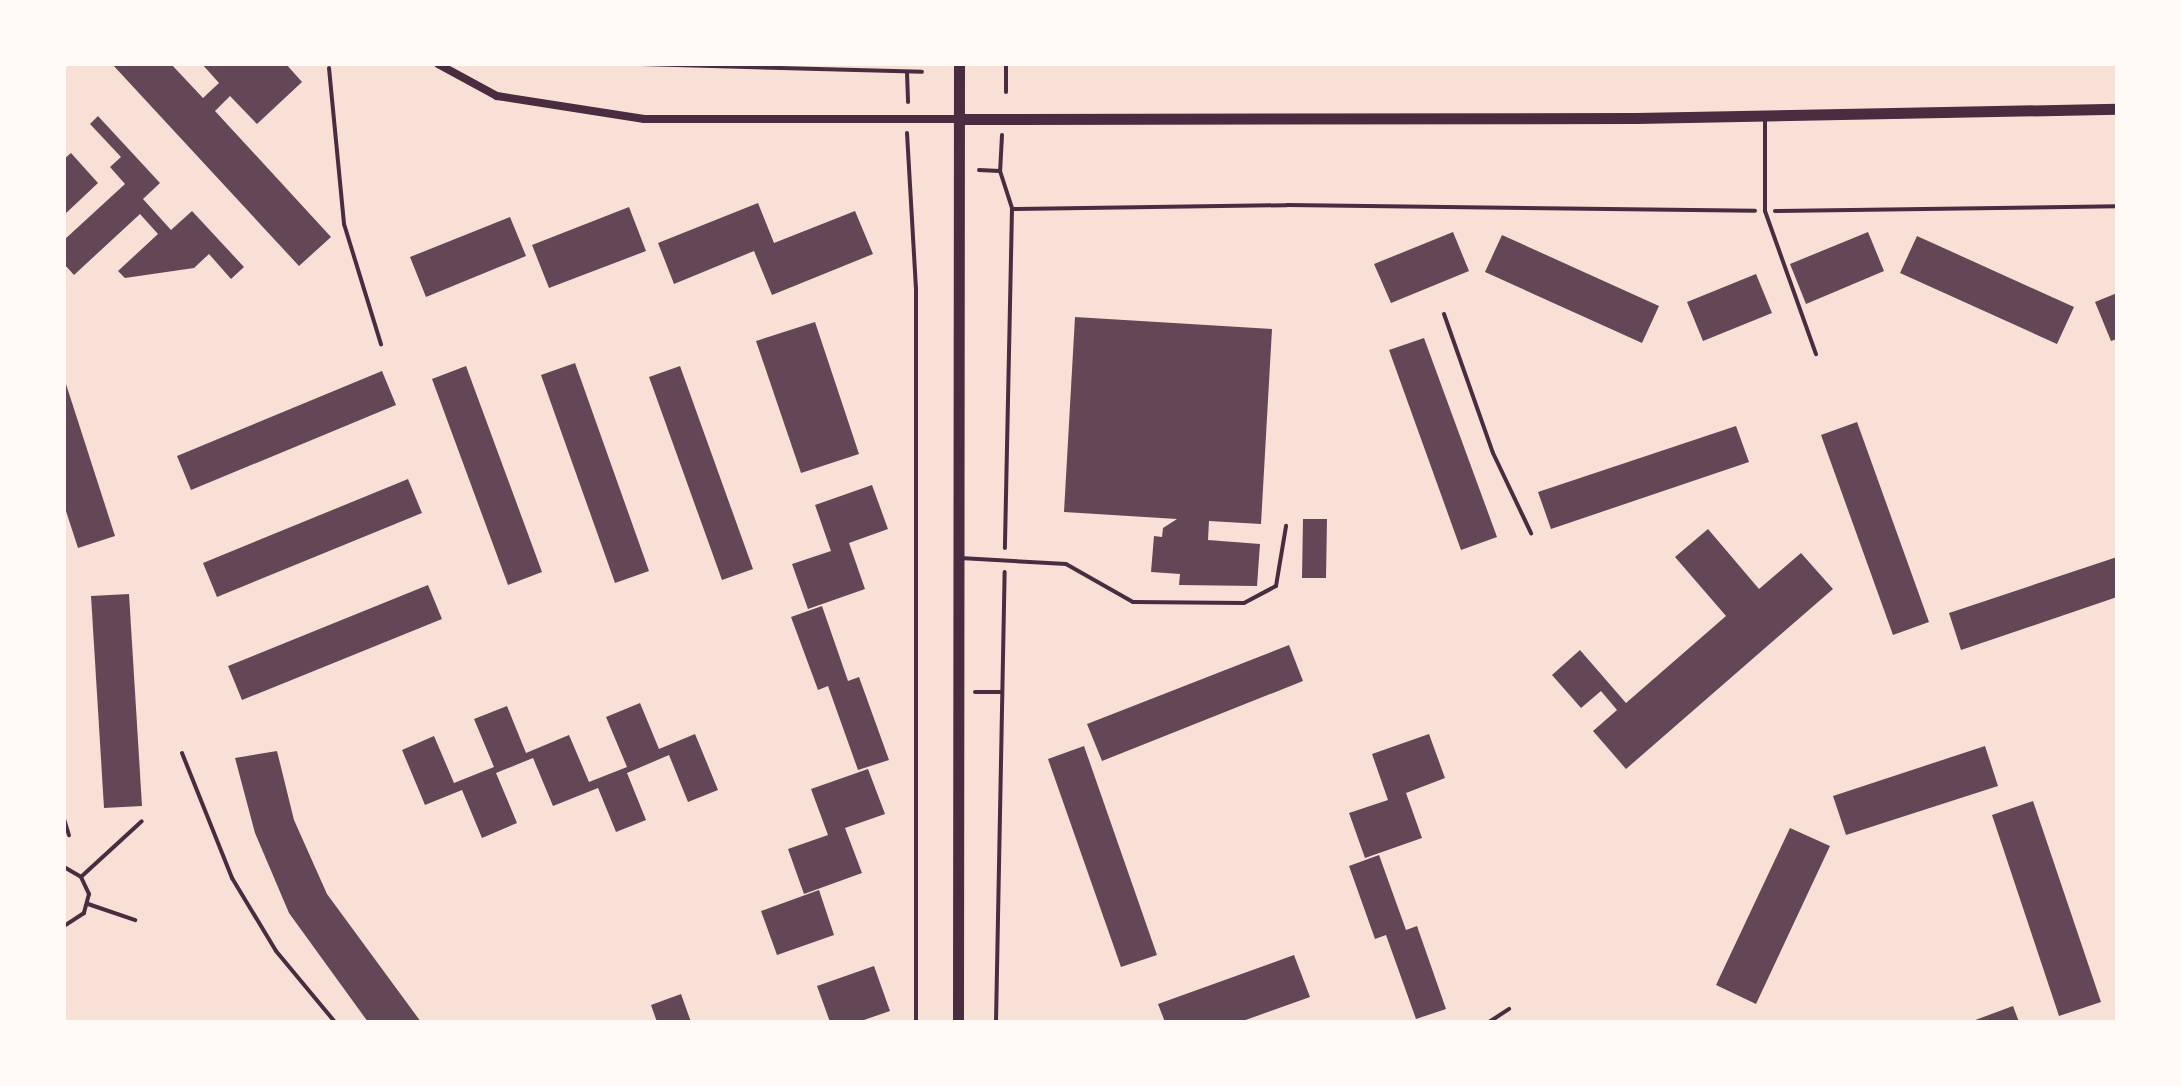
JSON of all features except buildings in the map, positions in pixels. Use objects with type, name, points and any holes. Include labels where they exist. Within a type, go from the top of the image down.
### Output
[{"type":"street","points":[[438,64],[497,96],[644,119],[1765,115],[2117,109]]},
{"type":"street","points":[[958,1022],[959,64]]},
{"type":"lane","points":[[1765,115],[1765,211],[1816,354]]},
{"type":"lane","points":[[1444,314],[1493,453],[1531,533]]},
{"type":"lane","points":[[957,558],[1005,557],[1066,564],[1133,602],[1244,603],[1276,586],[1286,526]]},
{"type":"lane","points":[[1489,1022],[1509,1009]]},
{"type":"path","points":[[641,64],[922,72]]},
{"type":"path","points":[[1006,64],[1006,92]]},
{"type":"path","points":[[329,68],[344,224],[381,344]]},
{"type":"path","points":[[907,72],[908,102]]},
{"type":"path","points":[[907,132],[916,288],[916,1022]]},
{"type":"path","points":[[996,1022],[1012,209],[1000,171],[1002,134]]},
{"type":"path","points":[[979,170],[1000,171]]},
{"type":"path","points":[[1012,209],[1287,205],[1765,211],[2117,206]]},
{"type":"path","points":[[915,690],[925,690]]},
{"type":"path","points":[[975,692],[1002,692]]},
{"type":"path","points":[[182,753],[232,878],[276,951],[335,1022]]},
{"type":"path","points":[[64,819],[69,835]]},
{"type":"path","points":[[81,877],[142,821]]},
{"type":"path","points":[[64,867],[81,877],[88,904],[77,920],[64,926]]},
{"type":"path","points":[[88,904],[135,920]]}]
